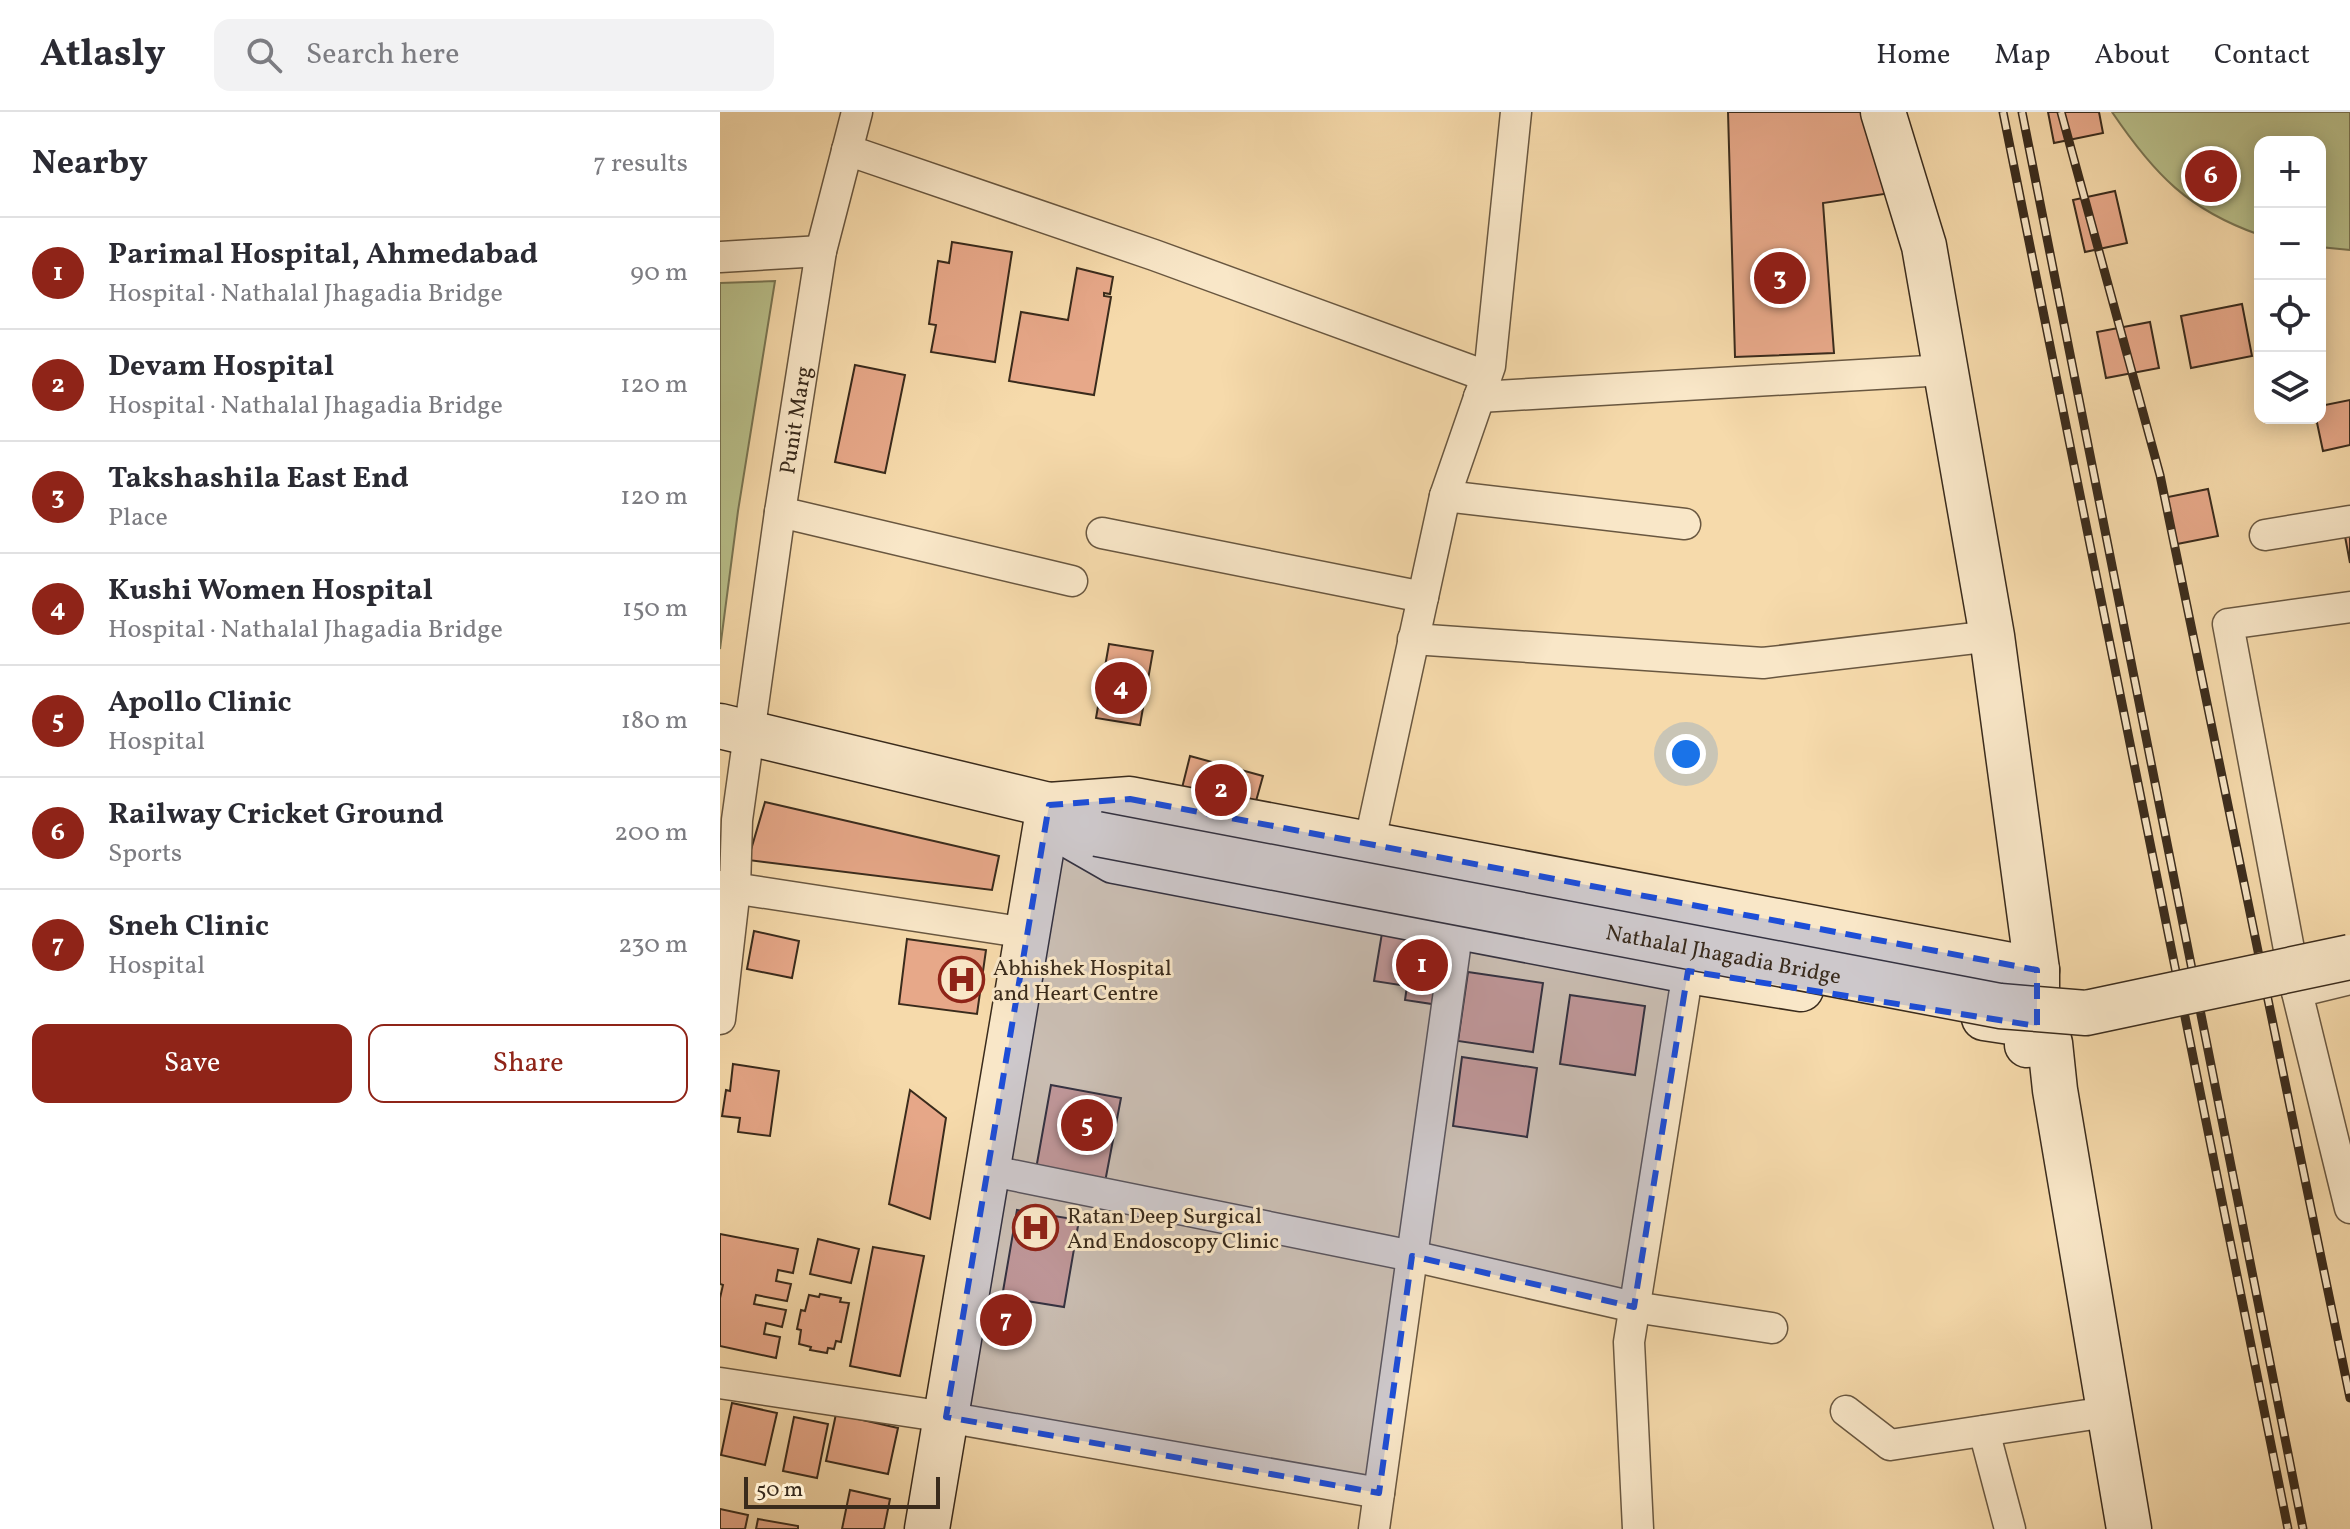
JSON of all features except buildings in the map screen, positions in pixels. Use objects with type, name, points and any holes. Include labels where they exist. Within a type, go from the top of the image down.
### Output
[{"type":"street","name":"Punit Marg","points":[[720,1019],[727,887],[737,820],[730,735],[780,512],[821,251],[857,112]]},
{"type":"street","points":[[1369,845],[1445,496],[1490,366],[1516,112]]},
{"type":"street","points":[[1883,112],[1924,246],[1992,636],[2037,970],[2037,1026],[2026,1042],[2104,1529]]},
{"type":"street","points":[[847,150],[1154,255],[1482,387],[1945,370]]},
{"type":"street","points":[[720,257],[821,251]]},
{"type":"street","points":[[1445,496],[1685,524]]},
{"type":"street","points":[[780,512],[1072,581]]},
{"type":"street","points":[[2265,535],[2350,521]]},
{"type":"street","points":[[1102,533],[1423,597]]},
{"type":"street","points":[[2350,607],[2228,624],[2297,992],[2350,1208]]},
{"type":"street","points":[[1413,639],[1763,663],[1992,636]]},
{"type":"street","points":[[730,735],[1099,826]]},
{"type":"street","points":[[1048,813],[1130,799],[2037,970]]},
{"type":"street","points":[[1048,813],[1114,861],[1688,971],[2037,1026],[2050,1043],[2055,1090],[2129,1529]]},
{"type":"street","points":[[927,1529],[1048,813]]},
{"type":"street","name":"Nathalal Jhagadia Bridge","points":[[1099,826],[2002,989],[2085,996],[2350,940]]},
{"type":"street","name":"Nathalal Jhagadia Bridge","points":[[1099,826],[2000,1006],[2086,1013],[2350,957]]},
{"type":"street","points":[[727,887],[1027,933]]},
{"type":"street","points":[[1374,1529],[1458,927]]},
{"type":"street","points":[[1638,1529],[1629,1342],[1688,971]]},
{"type":"street","points":[[2297,992],[2350,979]]},
{"type":"street","points":[[987,1170],[1412,1256],[1634,1307],[1772,1328]]},
{"type":"street","points":[[720,1383],[946,1417],[1379,1493]]},
{"type":"street","points":[[1846,1411],[1890,1445],[2087,1415]]},
{"type":"street","points":[[1984,1431],[2010,1529]]},
{"type":"highlighted area","points":[[1130,799],[2037,970],[2037,1026],[1688,971],[1634,1307],[1412,1256],[1379,1493],[946,1417],[1049,805]]},
{"type":"green space","points":[[2112,112],[2350,112],[2350,250],[2326,248],[2326,136],[2254,136],[2254,233],[2212,214],[2193,201],[2158,172]]},
{"type":"green space","points":[[775,281],[738,511],[720,649],[720,283]]},
{"type":"railway","points":[[2003,112],[2288,1529]]},
{"type":"railway","points":[[2022,112],[2303,1529]]},
{"type":"railway","points":[[2061,112],[2160,475],[2350,1398]]},
{"type":"place","name":"Railway Cricket Ground","points":[[2211,176]]},
{"type":"place","name":"Takshashila East End","points":[[1780,278]]},
{"type":"place","name":"Kushi Women Hospital","points":[[1121,688]]},
{"type":"place","name":"Devam Hospital","points":[[1221,790]]},
{"type":"place","name":"Parimal Hospital, Ahmedabad","points":[[1422,965]]},
{"type":"place","name":"Abhishek Hospital and Heart Centre","points":[[962,980]]},
{"type":"place","name":"Apollo Clinic","points":[[1087,1125]]},
{"type":"place","name":"Ratan Deep Surgical And Endoscopy Clinic","points":[[1036,1228]]},
{"type":"place","name":"Sneh Clinic","points":[[1006,1320]]}]
